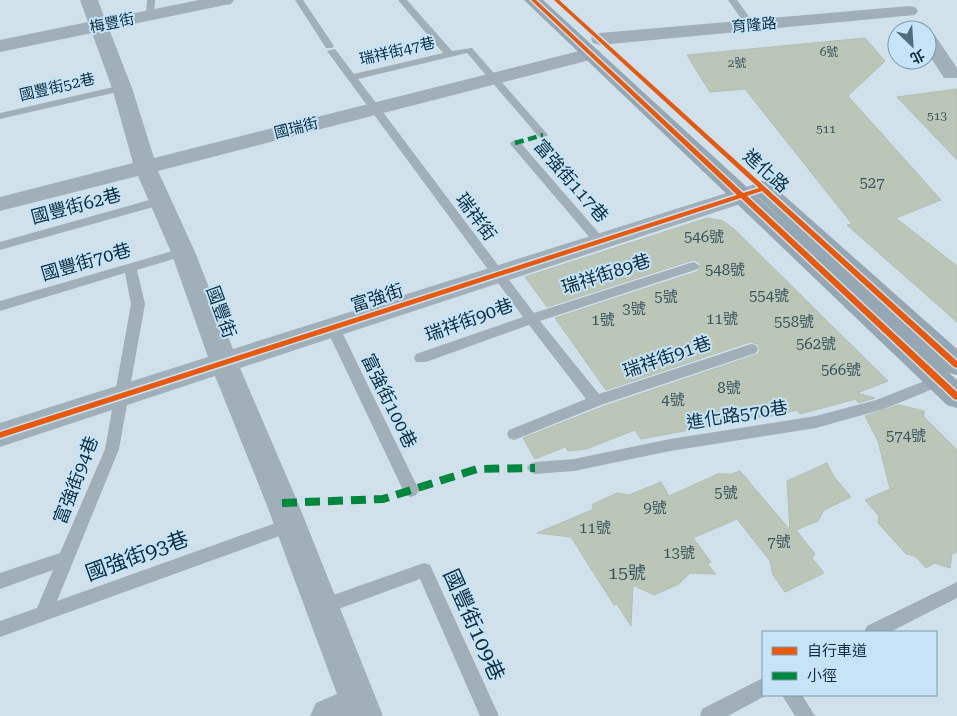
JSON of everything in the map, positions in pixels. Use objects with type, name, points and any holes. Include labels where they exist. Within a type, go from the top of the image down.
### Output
[{"type":"main road","name":"進化路","points":[[533,0],[596,47],[753,192],[957,365]]},
{"type":"main road","name":"進化路","points":[[556,0],[596,47]]},
{"type":"main road","name":"進化路","points":[[753,192],[957,397]]},
{"type":"street","name":"國豐街","points":[[89,0],[122,88],[145,166],[183,252],[224,363],[322,607],[351,712]]},
{"type":"street","name":"梅豐街","points":[[0,46],[98,26],[151,7],[225,0]]},
{"type":"street","name":"育隆路","points":[[596,47],[904,5]]},
{"type":"street","points":[[904,5],[915,20]]},
{"type":"street","name":"國瑞街","points":[[0,204],[493,80],[596,47]]},
{"type":"street","points":[[937,53],[951,74]]},
{"type":"street","name":"富強街","points":[[0,435],[753,192]]},
{"type":"lane","name":"瑞祥街","points":[[299,0],[374,109],[497,275],[596,401]]},
{"type":"lane","points":[[402,0],[449,54]]},
{"type":"lane","points":[[732,0],[750,25]]},
{"type":"lane","name":"瑞祥街47巷","points":[[352,77],[469,50],[493,80]]},
{"type":"lane","points":[[493,80],[543,135]]},
{"type":"lane","name":"國豐街52巷","points":[[0,116],[122,88]]},
{"type":"lane","name":"富強街117巷","points":[[515,143],[600,242]]},
{"type":"lane","name":"國豐街62巷","points":[[0,246],[160,201]]},
{"type":"lane","name":"國豐街70巷","points":[[0,306],[183,252]]},
{"type":"lane","name":"瑞祥街89巷","points":[[531,319],[694,266]]},
{"type":"lane","name":"富強街94巷","points":[[43,614],[112,448],[138,304],[130,268]]},
{"type":"lane","name":"瑞祥街90巷","points":[[421,358],[531,319]]},
{"type":"lane","name":"富強街100巷","points":[[333,328],[411,490]]},
{"type":"lane","name":"瑞祥街91巷","points":[[514,434],[596,401],[751,348]]},
{"type":"lane","name":"進化路570巷","points":[[535,468],[574,465],[670,444],[816,422],[879,405],[940,380]]},
{"type":"lane","name":"國強街93巷","points":[[0,629],[290,524]]},
{"type":"lane","points":[[0,580],[66,558]]},
{"type":"lane","name":"國豐街109巷","points":[[322,607],[424,570],[490,716]]},
{"type":"lane","points":[[874,631],[957,590]]},
{"type":"lane","points":[[709,716],[762,688]]},
{"type":"lane","points":[[792,696],[806,716]]},
{"type":"building","points":[[865,38],[885,61],[848,96],[941,200],[896,218],[957,266],[957,322],[847,225],[852,224],[745,89],[710,92],[687,55]]},
{"type":"building","points":[[957,89],[957,160],[897,97]]},
{"type":"building","points":[[707,218],[723,221],[734,229],[888,381],[857,393],[875,398],[858,403],[856,399],[800,414],[797,410],[768,417],[641,439],[635,430],[586,449],[568,451],[565,447],[535,459],[523,438],[602,407],[758,354],[760,350],[758,344],[750,342],[606,390],[555,318],[699,271],[701,264],[695,260],[690,261],[547,307],[525,277]]},
{"type":"building","points":[[899,405],[924,411],[924,417],[957,450],[957,552],[952,554],[950,568],[934,563],[926,568],[915,556],[906,554],[878,523],[879,516],[865,500],[890,489],[878,441],[865,416]]},
{"type":"building","points":[[827,463],[834,477],[851,497],[824,510],[818,521],[796,530],[815,554],[812,558],[824,573],[785,592],[773,575],[770,561],[737,519],[693,538],[711,562],[707,564],[716,574],[690,573],[679,584],[654,595],[633,585],[631,626],[617,604],[614,605],[571,537],[537,533],[592,510],[593,504],[617,493],[629,495],[661,482],[669,496],[718,474],[731,474],[740,471],[790,530],[787,481]]},
{"type":"marked path","points":[[515,143],[543,135]]},
{"type":"marked path","points":[[282,503],[383,499],[477,469],[535,468]]},
{"type":"cycle path","points":[[533,0],[957,397]]},
{"type":"cycle path","points":[[556,0],[957,365]]},
{"type":"cycle path","points":[[0,435],[763,189]]}]
